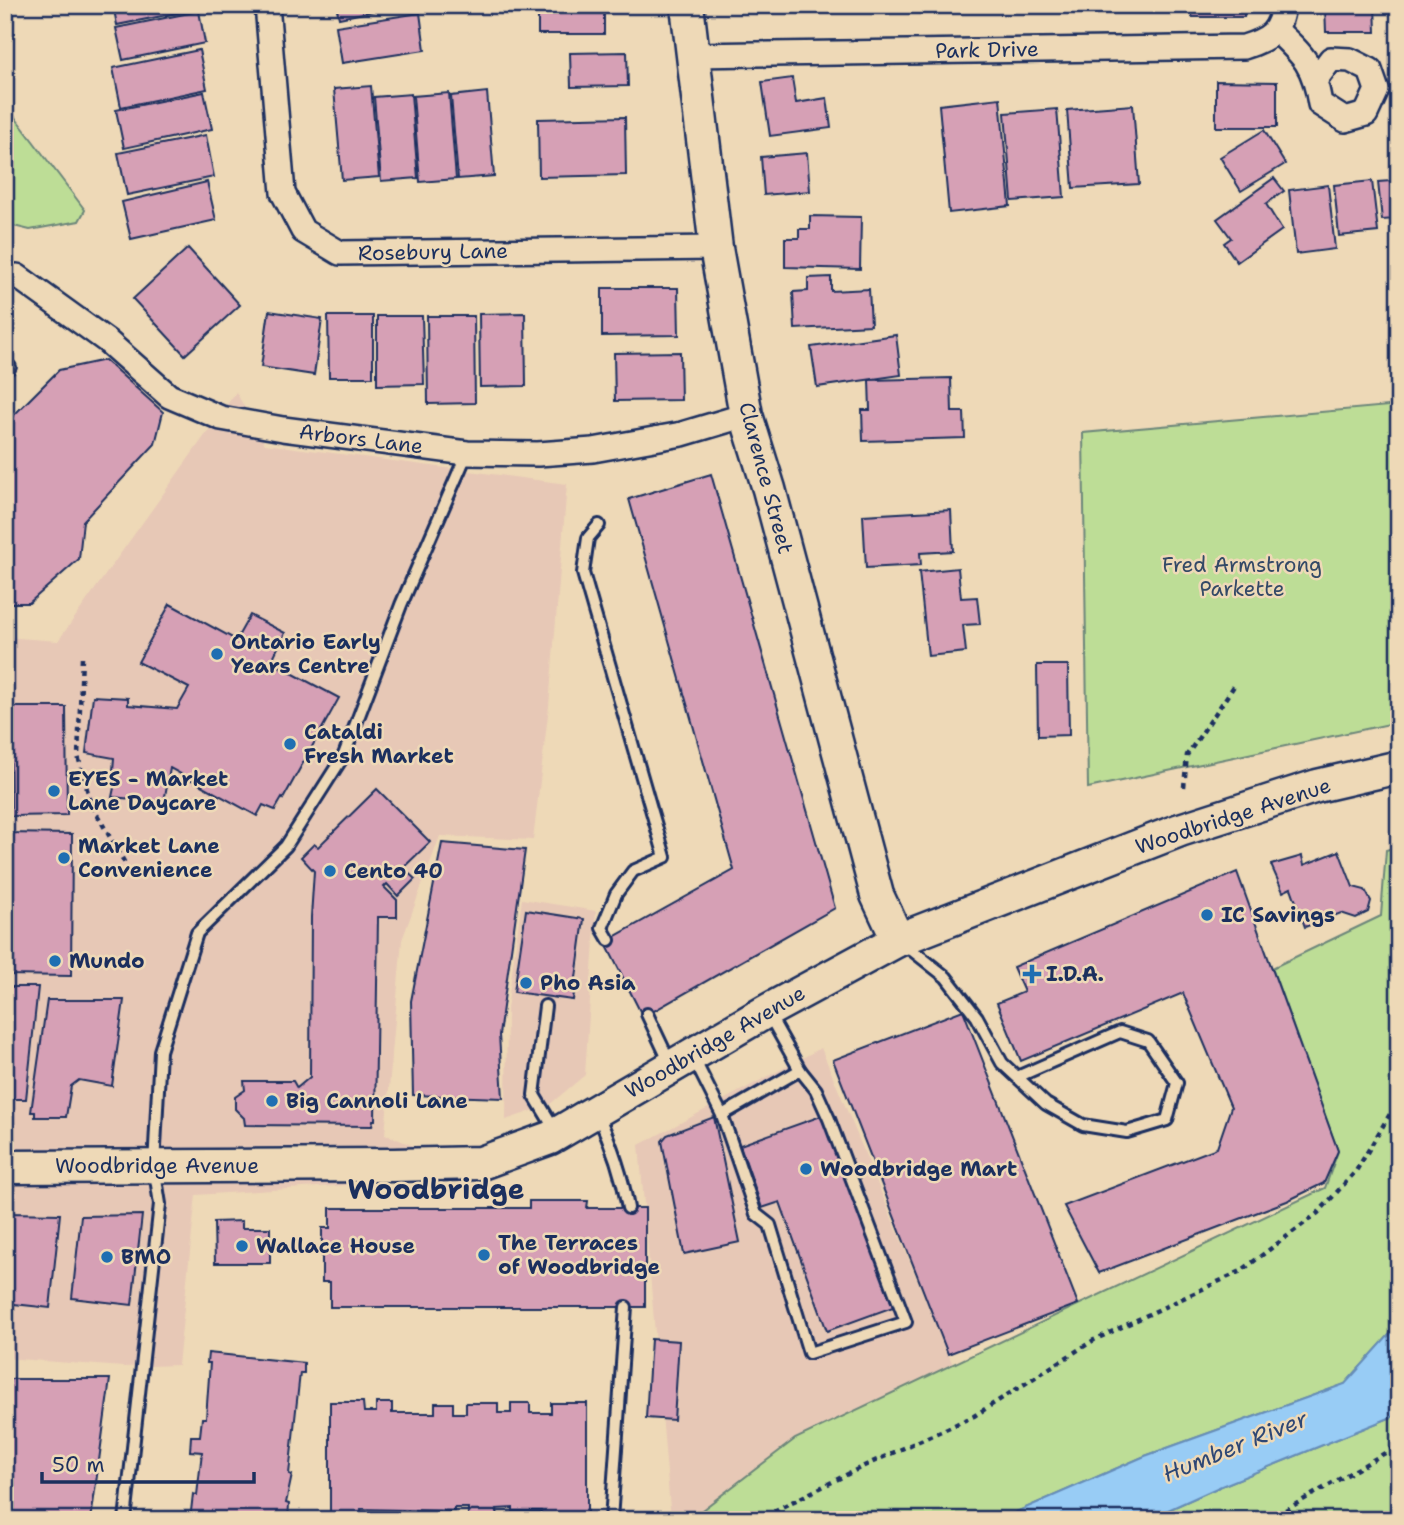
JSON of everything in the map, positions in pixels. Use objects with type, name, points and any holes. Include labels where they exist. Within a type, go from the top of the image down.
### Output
[{"type":"street","name":"Rosebury Lane","points":[[267,5],[283,193],[303,231],[340,253],[716,248]]},
{"type":"street","name":"Clarence Street","points":[[687,5],[716,248],[747,415],[877,895],[898,940]]},
{"type":"street","points":[[1283,5],[1276,30],[1302,55],[1316,79]]},
{"type":"street","name":"Park Drive","points":[[694,55],[1244,47],[1264,40],[1276,30]]},
{"type":"street","name":"Arbors Lane","points":[[17,276],[107,341],[170,396],[221,418],[283,429],[467,453],[538,454],[593,450],[682,434],[747,415]]},
{"type":"street","name":"Woodbridge Avenue","points":[[5,1167],[481,1163],[557,1134],[767,1011],[898,940],[1180,830],[1317,786],[1399,767]]},
{"type":"lane","points":[[5,363],[10,367],[5,372]]},
{"type":"lane","points":[[125,1520],[160,1204],[153,1166],[160,1051],[197,933],[286,846],[344,755],[401,605],[467,453]]},
{"type":"lane","points":[[599,525],[588,538],[583,573],[665,857],[633,871],[616,894],[602,928],[609,940]]},
{"type":"lane","points":[[898,940],[946,977],[977,1017],[1002,1063],[1017,1077],[1046,1104],[1083,1125],[1127,1132],[1167,1119],[1177,1083],[1148,1041],[1120,1032],[1017,1077]]},
{"type":"lane","points":[[545,1006],[534,1095],[557,1134]]},
{"type":"lane","points":[[647,1014],[722,1115],[756,1214],[770,1225],[809,1353],[906,1322],[829,1119],[816,1090],[800,1070],[767,1011]]},
{"type":"lane","points":[[722,1115],[800,1070]]},
{"type":"lane","points":[[596,1111],[614,1149],[623,1177],[628,1208]]},
{"type":"lane","points":[[611,1520],[626,1307]]},
{"type":"path","points":[[82,658],[78,756],[91,804],[126,865]]},
{"type":"path","points":[[1184,787],[1187,755],[1234,686]]},
{"type":"path","points":[[756,1520],[864,1466],[974,1416],[1094,1340],[1241,1270],[1318,1213],[1356,1171],[1393,1109],[1399,1092]]},
{"type":"path","points":[[1268,1520],[1399,1445]]},
{"type":"shaded area","points":[[236,392],[265,444],[567,484],[549,706],[533,840],[440,836],[402,940],[385,1134],[485,1176],[196,1195],[178,1365],[123,1367],[5,1358],[5,637],[58,641]]},
{"type":"shaded area","points":[[522,899],[596,911],[585,1075],[549,1105],[506,1120],[507,1009]]},
{"type":"shaded area","points":[[821,1048],[953,1365],[795,1439],[689,1520],[671,1520],[639,1145]]},
{"type":"green space","points":[[5,104],[85,210],[79,221],[30,230],[5,224]]},
{"type":"green space","name":"Fred Armstrong Parkette","points":[[1399,405],[1399,722],[1088,788],[1083,433]]},
{"type":"green space","points":[[1399,846],[1399,1324],[1345,1384],[1145,1456],[998,1520],[689,1520],[795,1439],[1325,1188],[1338,1151],[1272,968],[1381,916],[1386,850]]},
{"type":"green space","points":[[1399,1414],[1399,1520],[1146,1520],[1219,1487]]},
{"type":"water","name":"Humber River","points":[[1399,1324],[1399,1414],[1219,1487],[1146,1520],[998,1520],[1145,1456],[1345,1384]]},
{"type":"building","points":[[113,5],[201,5],[202,8],[117,25]]},
{"type":"building","points":[[336,5],[402,5],[339,18]]},
{"type":"building","points":[[538,5],[604,5],[604,34],[538,34]]},
{"type":"building","points":[[1192,5],[1244,5],[1244,17],[1192,17]]},
{"type":"building","points":[[1325,5],[1375,5],[1376,32],[1326,32]]},
{"type":"building","points":[[199,11],[205,43],[123,60],[116,28]]},
{"type":"building","points":[[420,13],[425,50],[342,63],[336,26]]},
{"type":"building","points":[[199,50],[207,89],[121,107],[113,68]]},
{"type":"building","points":[[627,52],[628,86],[571,87],[570,53]]},
{"type":"building","points":[[792,78],[796,103],[827,98],[831,128],[770,136],[762,82]]},
{"type":"building","points":[[1216,81],[1277,82],[1277,127],[1216,127]]},
{"type":"building","points":[[371,86],[379,177],[342,180],[334,89]]},
{"type":"building","points":[[204,92],[212,129],[124,148],[116,110]]},
{"type":"building","points":[[487,92],[494,176],[458,179],[451,96]]},
{"type":"building","points":[[449,93],[456,179],[420,182],[413,96]]},
{"type":"building","points":[[411,94],[418,178],[381,181],[374,97]]},
{"type":"building","points":[[1000,98],[1010,206],[949,213],[939,105]]},
{"type":"building","points":[[1133,105],[1139,184],[1073,188],[1067,110]]},
{"type":"building","points":[[1057,109],[1064,197],[1012,201],[1005,113]]},
{"type":"building","points":[[625,117],[626,175],[539,177],[538,119]]},
{"type":"building","points":[[1264,130],[1285,164],[1241,191],[1220,157]]},
{"type":"building","points":[[206,135],[214,177],[127,195],[118,153]]},
{"type":"building","points":[[807,153],[810,191],[764,195],[761,157]]},
{"type":"building","points":[[1274,178],[1284,191],[1266,204],[1282,230],[1237,262],[1224,243],[1231,238],[1217,219]]},
{"type":"building","points":[[1372,181],[1378,232],[1339,236],[1334,185]]},
{"type":"building","points":[[1391,181],[1391,184],[1399,183],[1399,230],[1396,230],[1395,219],[1382,220],[1378,182]]},
{"type":"building","points":[[207,182],[216,220],[131,239],[122,202]]},
{"type":"building","points":[[1328,185],[1335,249],[1296,254],[1289,190]]},
{"type":"building","points":[[810,216],[861,217],[860,269],[785,267],[785,238],[799,238],[799,229],[810,229]]},
{"type":"building","points":[[188,248],[240,305],[185,355],[133,299]]},
{"type":"building","points":[[831,277],[831,291],[869,289],[871,325],[795,329],[793,292],[808,291],[808,278]]},
{"type":"building","points":[[602,288],[678,288],[679,335],[602,336]]},
{"type":"building","points":[[269,311],[322,319],[314,375],[261,367]]},
{"type":"building","points":[[525,313],[526,386],[480,387],[479,314]]},
{"type":"building","points":[[328,316],[373,316],[373,377],[329,377]]},
{"type":"building","points":[[377,316],[422,316],[424,384],[377,385]]},
{"type":"building","points":[[427,316],[474,316],[475,403],[428,404]]},
{"type":"building","points":[[896,335],[901,375],[817,387],[811,347]]},
{"type":"building","points":[[680,352],[681,400],[615,401],[614,353]]},
{"type":"building","points":[[105,360],[163,412],[155,444],[83,521],[79,559],[29,603],[5,603],[5,424],[59,370]]},
{"type":"building","points":[[951,378],[952,412],[964,412],[965,438],[863,441],[862,410],[870,410],[869,380]]},
{"type":"building","points":[[711,474],[835,908],[643,1017],[605,942],[734,870],[629,499]]},
{"type":"building","points":[[951,510],[953,551],[920,553],[921,565],[866,568],[863,515]]},
{"type":"building","points":[[958,568],[961,598],[977,597],[980,624],[963,625],[966,652],[928,656],[919,572]]},
{"type":"building","points":[[170,604],[236,640],[250,615],[285,633],[271,662],[339,698],[275,810],[263,805],[257,816],[170,768],[164,802],[112,797],[115,783],[112,783],[114,758],[86,753],[93,696],[128,698],[128,705],[177,709],[189,688],[138,662]]},
{"type":"building","points":[[1037,665],[1068,665],[1069,735],[1038,736]]},
{"type":"building","points":[[10,707],[66,707],[67,815],[11,816]]},
{"type":"building","points":[[377,789],[430,842],[403,868],[415,879],[398,896],[387,884],[384,887],[397,900],[397,917],[378,917],[375,1120],[372,1126],[245,1125],[244,1118],[235,1109],[235,1097],[245,1090],[244,1081],[293,1081],[297,1088],[310,1077],[311,917],[314,871],[301,857],[314,844],[318,847]]},
{"type":"building","points":[[5,833],[72,834],[71,976],[5,975]]},
{"type":"building","points":[[442,843],[525,850],[499,1035],[503,1098],[413,1095],[411,1001]]},
{"type":"building","points":[[1339,851],[1353,887],[1365,890],[1371,901],[1368,912],[1356,918],[1341,913],[1305,927],[1291,888],[1283,892],[1271,865],[1302,856],[1304,865]]},
{"type":"building","points":[[1237,872],[1338,1151],[1324,1183],[1287,1201],[1099,1273],[1064,1206],[1217,1148],[1231,1107],[1183,993],[1021,1061],[997,1003],[1024,992],[1013,967]]},
{"type":"building","points":[[526,910],[584,919],[573,1000],[514,992]]},
{"type":"building","points":[[5,987],[38,987],[26,1099],[5,1099]]},
{"type":"building","points":[[47,1000],[124,1000],[112,1086],[79,1080],[71,1086],[66,1117],[35,1117],[35,1112],[31,1112]]},
{"type":"building","points":[[963,1010],[1078,1304],[948,1354],[833,1060]]},
{"type":"building","points":[[824,1115],[893,1307],[827,1331],[780,1202],[762,1208],[740,1145]]},
{"type":"building","points":[[714,1117],[740,1242],[684,1254],[662,1141],[667,1135]]},
{"type":"building","name":"The Terraces of Woodbridge","points":[[529,1201],[588,1201],[587,1208],[645,1208],[645,1307],[330,1307],[330,1282],[322,1282],[322,1228],[330,1228],[330,1208],[529,1208]]},
{"type":"building","points":[[8,1213],[60,1214],[50,1308],[5,1303]]},
{"type":"building","name":"BMO","points":[[142,1215],[132,1305],[72,1298],[81,1216]]},
{"type":"building","name":"Wallace House","points":[[242,1221],[242,1228],[270,1228],[270,1263],[215,1263],[214,1222]]},
{"type":"building","points":[[651,1339],[679,1341],[674,1420],[646,1418]]},
{"type":"building","points":[[208,1353],[304,1363],[304,1373],[300,1373],[289,1474],[292,1475],[286,1503],[289,1504],[288,1520],[190,1520],[193,1494],[197,1495],[202,1452],[190,1451],[191,1436],[200,1436],[202,1418],[206,1418],[210,1363],[207,1363]]},
{"type":"building","points":[[10,1379],[110,1379],[91,1520],[5,1520],[5,1415]]},
{"type":"building","points":[[330,1402],[363,1402],[364,1412],[376,1412],[376,1403],[392,1403],[392,1413],[435,1413],[435,1403],[453,1403],[453,1413],[466,1413],[466,1403],[498,1403],[498,1413],[511,1413],[511,1403],[530,1403],[530,1413],[551,1413],[551,1403],[587,1403],[587,1520],[541,1520],[541,1511],[513,1511],[513,1508],[497,1509],[498,1519],[468,1518],[468,1508],[454,1508],[454,1511],[361,1509],[361,1518],[330,1518]]},
{"type":"place","name":"Ontario Early Years Centre","points":[[217,654]]},
{"type":"place","name":"Cataldi Fresh Market","points":[[290,744]]},
{"type":"place","name":"EYES - Market Lane Daycare","points":[[54,791]]},
{"type":"place","name":"Market Lane Convenience","points":[[64,858]]},
{"type":"place","name":"Cento 40","points":[[330,871]]},
{"type":"place","name":"IC Savings","points":[[1207,915]]},
{"type":"place","name":"Mundo","points":[[55,961]]},
{"type":"place","name":"I.D.A.","points":[[1032,974]]},
{"type":"place","name":"Pho Asia","points":[[526,983]]},
{"type":"place","name":"Big Cannoli Lane","points":[[272,1101]]},
{"type":"place","name":"Woodbridge Mart","points":[[806,1169]]},
{"type":"place","name":"Wallace House","points":[[242,1246]]},
{"type":"place","name":"The Terraces of Woodbridge","points":[[484,1255]]},
{"type":"place","name":"BMO","points":[[107,1257]]},
{"type":"district","name":"Woodbridge","points":[[436,1189]]}]
